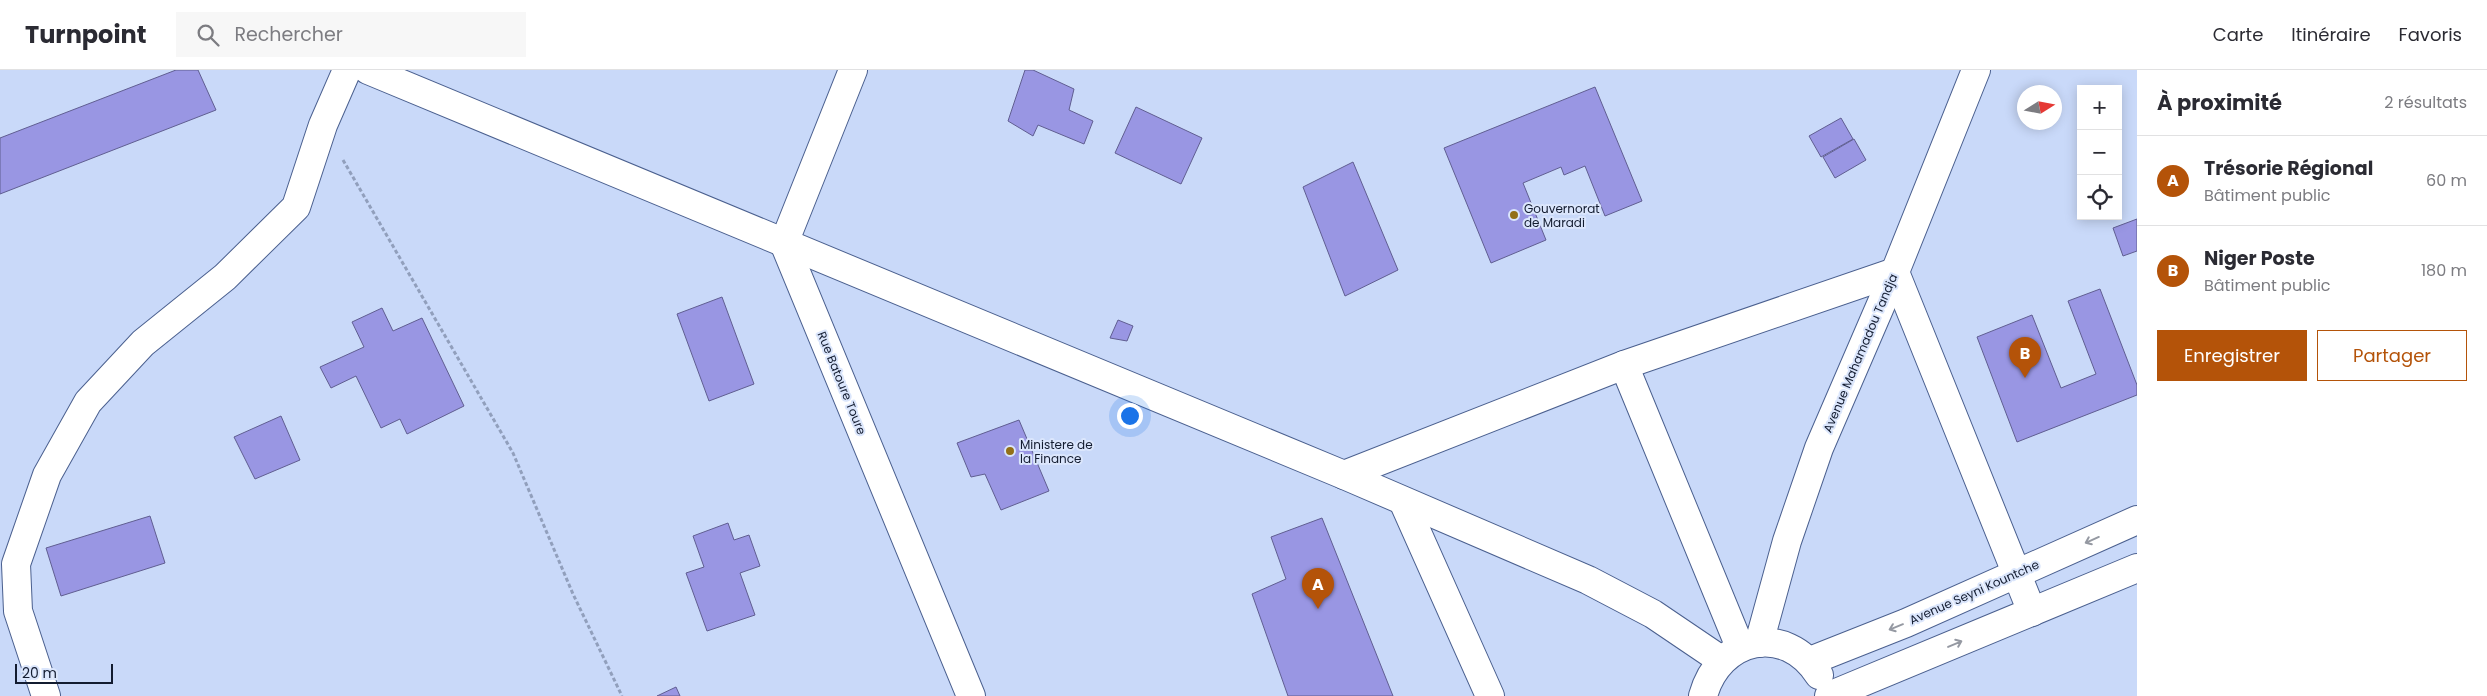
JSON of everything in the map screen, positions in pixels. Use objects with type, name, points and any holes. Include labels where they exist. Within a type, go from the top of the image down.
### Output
[{"type":"main road","points":[[46,696],[18,610],[8,569],[47,476],[88,402],[142,343],[225,278],[296,207],[323,125],[347,70]]},
{"type":"main road","points":[[368,70],[1344,475],[1588,580],[1653,614],[1740,650],[1787,646],[1810,661],[1822,680],[1828,696],[2137,568]]},
{"type":"main road","points":[[784,243],[853,70]]},
{"type":"main road","name":"Avenue Mahamadou Tandja","points":[[1740,650],[1786,541],[1819,448],[1895,272],[1976,70]]},
{"type":"main road","name":"Rue Batoure Toure","points":[[784,243],[971,696]]},
{"type":"main road","points":[[1344,475],[1624,365],[1895,272],[2032,612]]},
{"type":"main road","points":[[1624,365],[1740,650]]},
{"type":"main road","points":[[1403,501],[1490,696]]},
{"type":"main road","name":"Avenue Seyni Kountche","points":[[1810,661],[1906,623],[2137,520]]},
{"type":"main road","points":[[1703,696],[1707,680],[1740,650]]},
{"type":"path","points":[[323,125],[513,453],[573,594],[622,696]]},
{"type":"building","points":[[176,70],[198,70],[216,110],[0,194],[0,138]]},
{"type":"building","points":[[1025,70],[1033,70],[1074,89],[1069,110],[1093,121],[1084,144],[1038,125],[1033,136],[1008,121]]},
{"type":"building","points":[[1595,87],[1642,201],[1605,216],[1585,166],[1564,175],[1561,167],[1523,183],[1546,240],[1491,263],[1444,148]]},
{"type":"building","points":[[1136,107],[1202,138],[1181,184],[1115,153]]},
{"type":"building","points":[[1841,118],[1853,139],[1821,157],[1809,136]]},
{"type":"building","points":[[1854,139],[1866,160],[1835,178],[1823,157]]},
{"type":"building","points":[[1353,162],[1398,270],[1345,296],[1303,187]]},
{"type":"building","points":[[2137,219],[2137,251],[2123,256],[2113,228]]},
{"type":"building","points":[[2100,289],[2137,385],[2137,395],[2017,442],[1977,337],[2032,315],[2061,388],[2096,374],[2068,301]]},
{"type":"building","points":[[722,297],[754,384],[709,401],[677,314]]},
{"type":"building","points":[[382,308],[393,331],[422,318],[464,406],[407,434],[400,419],[381,428],[356,376],[331,388],[320,367],[364,347],[352,322]]},
{"type":"building","points":[[1118,320],[1133,326],[1127,341],[1110,338]]},
{"type":"building","points":[[281,416],[300,460],[255,479],[234,437]]},
{"type":"building","points":[[1019,420],[1049,491],[1001,510],[985,474],[971,477],[957,443]]},
{"type":"building","points":[[150,516],[165,563],[61,596],[46,548]]},
{"type":"building","points":[[1322,518],[1393,696],[1288,696],[1252,594],[1286,579],[1271,537]]},
{"type":"building","points":[[728,523],[734,540],[749,535],[760,566],[740,573],[755,615],[707,631],[686,573],[704,567],[693,536]]},
{"type":"building","points":[[676,687],[680,696],[657,696]]},
{"type":"place","name":"Gouvernorat de Maradi","points":[[1514,215]]},
{"type":"place","name":"Niger Poste","points":[[2025,378]]},
{"type":"place","name":"Ministere de la Finance","points":[[1010,451]]},
{"type":"place","name":"Trésorie Régional","points":[[1318,609]]}]
